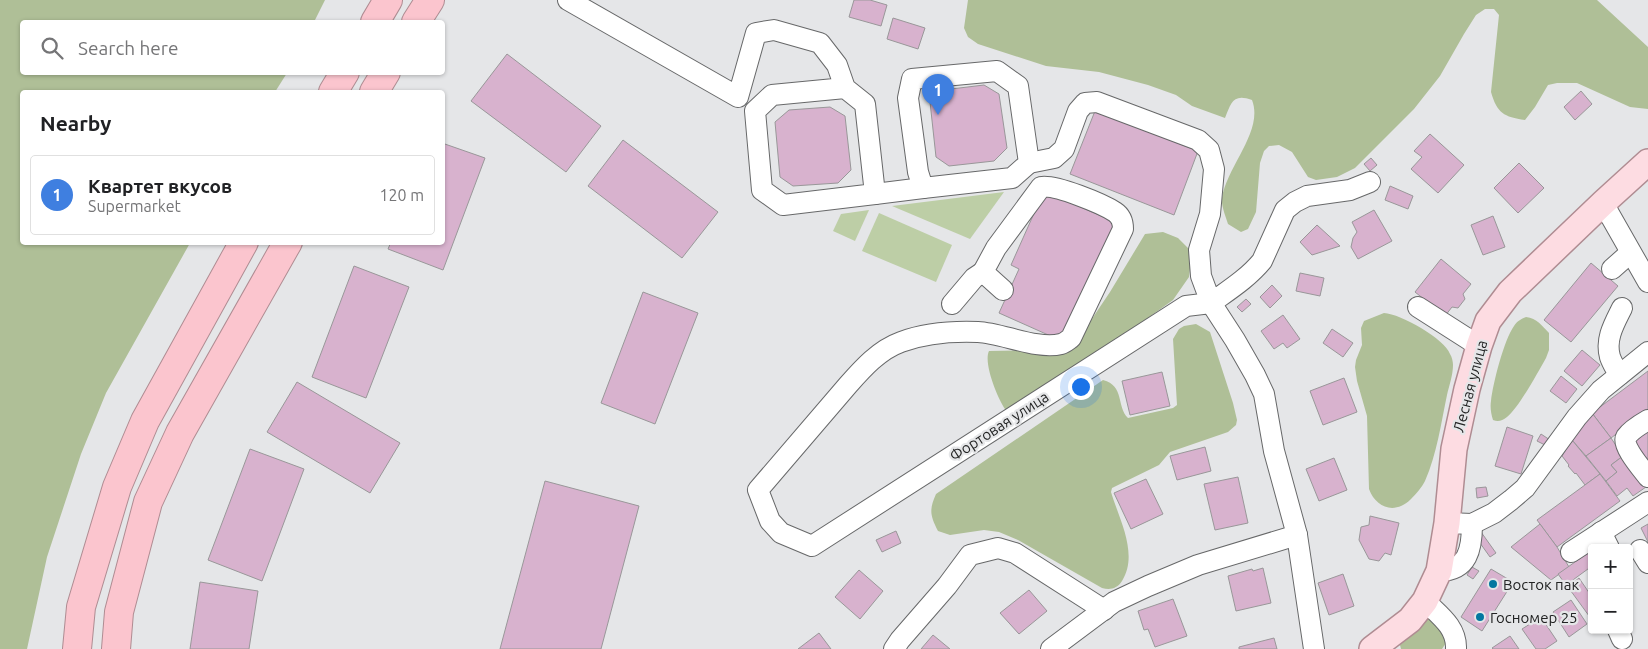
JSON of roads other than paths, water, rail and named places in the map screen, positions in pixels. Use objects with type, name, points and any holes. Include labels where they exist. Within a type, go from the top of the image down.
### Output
[{"type":"highway","points":[[376,20],[388,0]]},
{"type":"highway","points":[[417,20],[430,0]]},
{"type":"highway","points":[[334,90],[343,75]]},
{"type":"highway","points":[[375,90],[384,75]]},
{"type":"highway","points":[[77,649],[80,607],[117,487],[145,421],[242,245]]},
{"type":"highway","points":[[116,649],[119,612],[148,502],[180,433],[286,245]]},
{"type":"main road","name":"Лесная улица","points":[[1385,645],[1410,620],[1425,601],[1438,571],[1447,523],[1454,449],[1467,388],[1488,321],[1510,292],[1648,162]]},
{"type":"street","points":[[568,0],[738,97],[756,34],[774,30],[820,43],[838,65],[845,88],[865,104],[875,194]]},
{"type":"street","points":[[923,188],[918,172],[908,98],[912,79],[997,71],[1018,86],[1029,163]]},
{"type":"street","points":[[845,88],[772,95],[755,111],[762,190],[783,205],[1012,178],[1029,163],[1054,158],[1064,148],[1078,111],[1085,103],[1097,102],[1198,140],[1209,150],[1214,169],[1210,214],[1199,250],[1201,276],[1211,303],[1243,354],[1264,394],[1274,451],[1296,535],[1314,649]]},
{"type":"street","points":[[1211,303],[1250,276],[1262,260],[1285,210],[1295,202],[1307,196],[1350,190],[1370,182]]},
{"type":"street","name":"Фортовая улица","points":[[983,272],[996,248],[1041,187],[1048,186],[1067,191],[1116,213],[1123,222],[1123,229],[1070,338],[1066,342],[1048,345],[979,332],[929,334],[900,342],[878,355],[863,368],[758,490],[770,521],[781,533],[812,546],[1186,306],[1211,303]]},
{"type":"street","points":[[1603,203],[1648,282]]},
{"type":"street","points":[[1612,269],[1630,253]]},
{"type":"street","points":[[952,304],[974,278],[983,272],[1003,290]]},
{"type":"street","points":[[1418,307],[1479,346]]},
{"type":"street","points":[[1619,375],[1610,357],[1609,344],[1611,330],[1622,308]]},
{"type":"street","points":[[1447,523],[1472,524],[1494,513],[1525,488],[1577,417],[1602,390],[1648,352]]},
{"type":"street","points":[[1648,420],[1627,435],[1625,440],[1626,447],[1648,477]]},
{"type":"street","points":[[1571,552],[1605,540],[1648,502]]},
{"type":"street","points":[[1438,571],[1450,571],[1464,562],[1472,541],[1472,524]]},
{"type":"street","points":[[1051,649],[1114,602],[1198,565],[1296,535]]},
{"type":"street","points":[[894,649],[947,586],[970,555],[998,548],[1015,553],[1104,610]]},
{"type":"street","points":[[1425,601],[1448,623],[1454,634],[1456,649]]},
{"type":"place","name":"Квартет вкусов","points":[[938,115]]},
{"type":"place","name":"Восток пак","points":[[1493,584]]},
{"type":"place","name":"Госномер 25","points":[[1480,617]]}]
